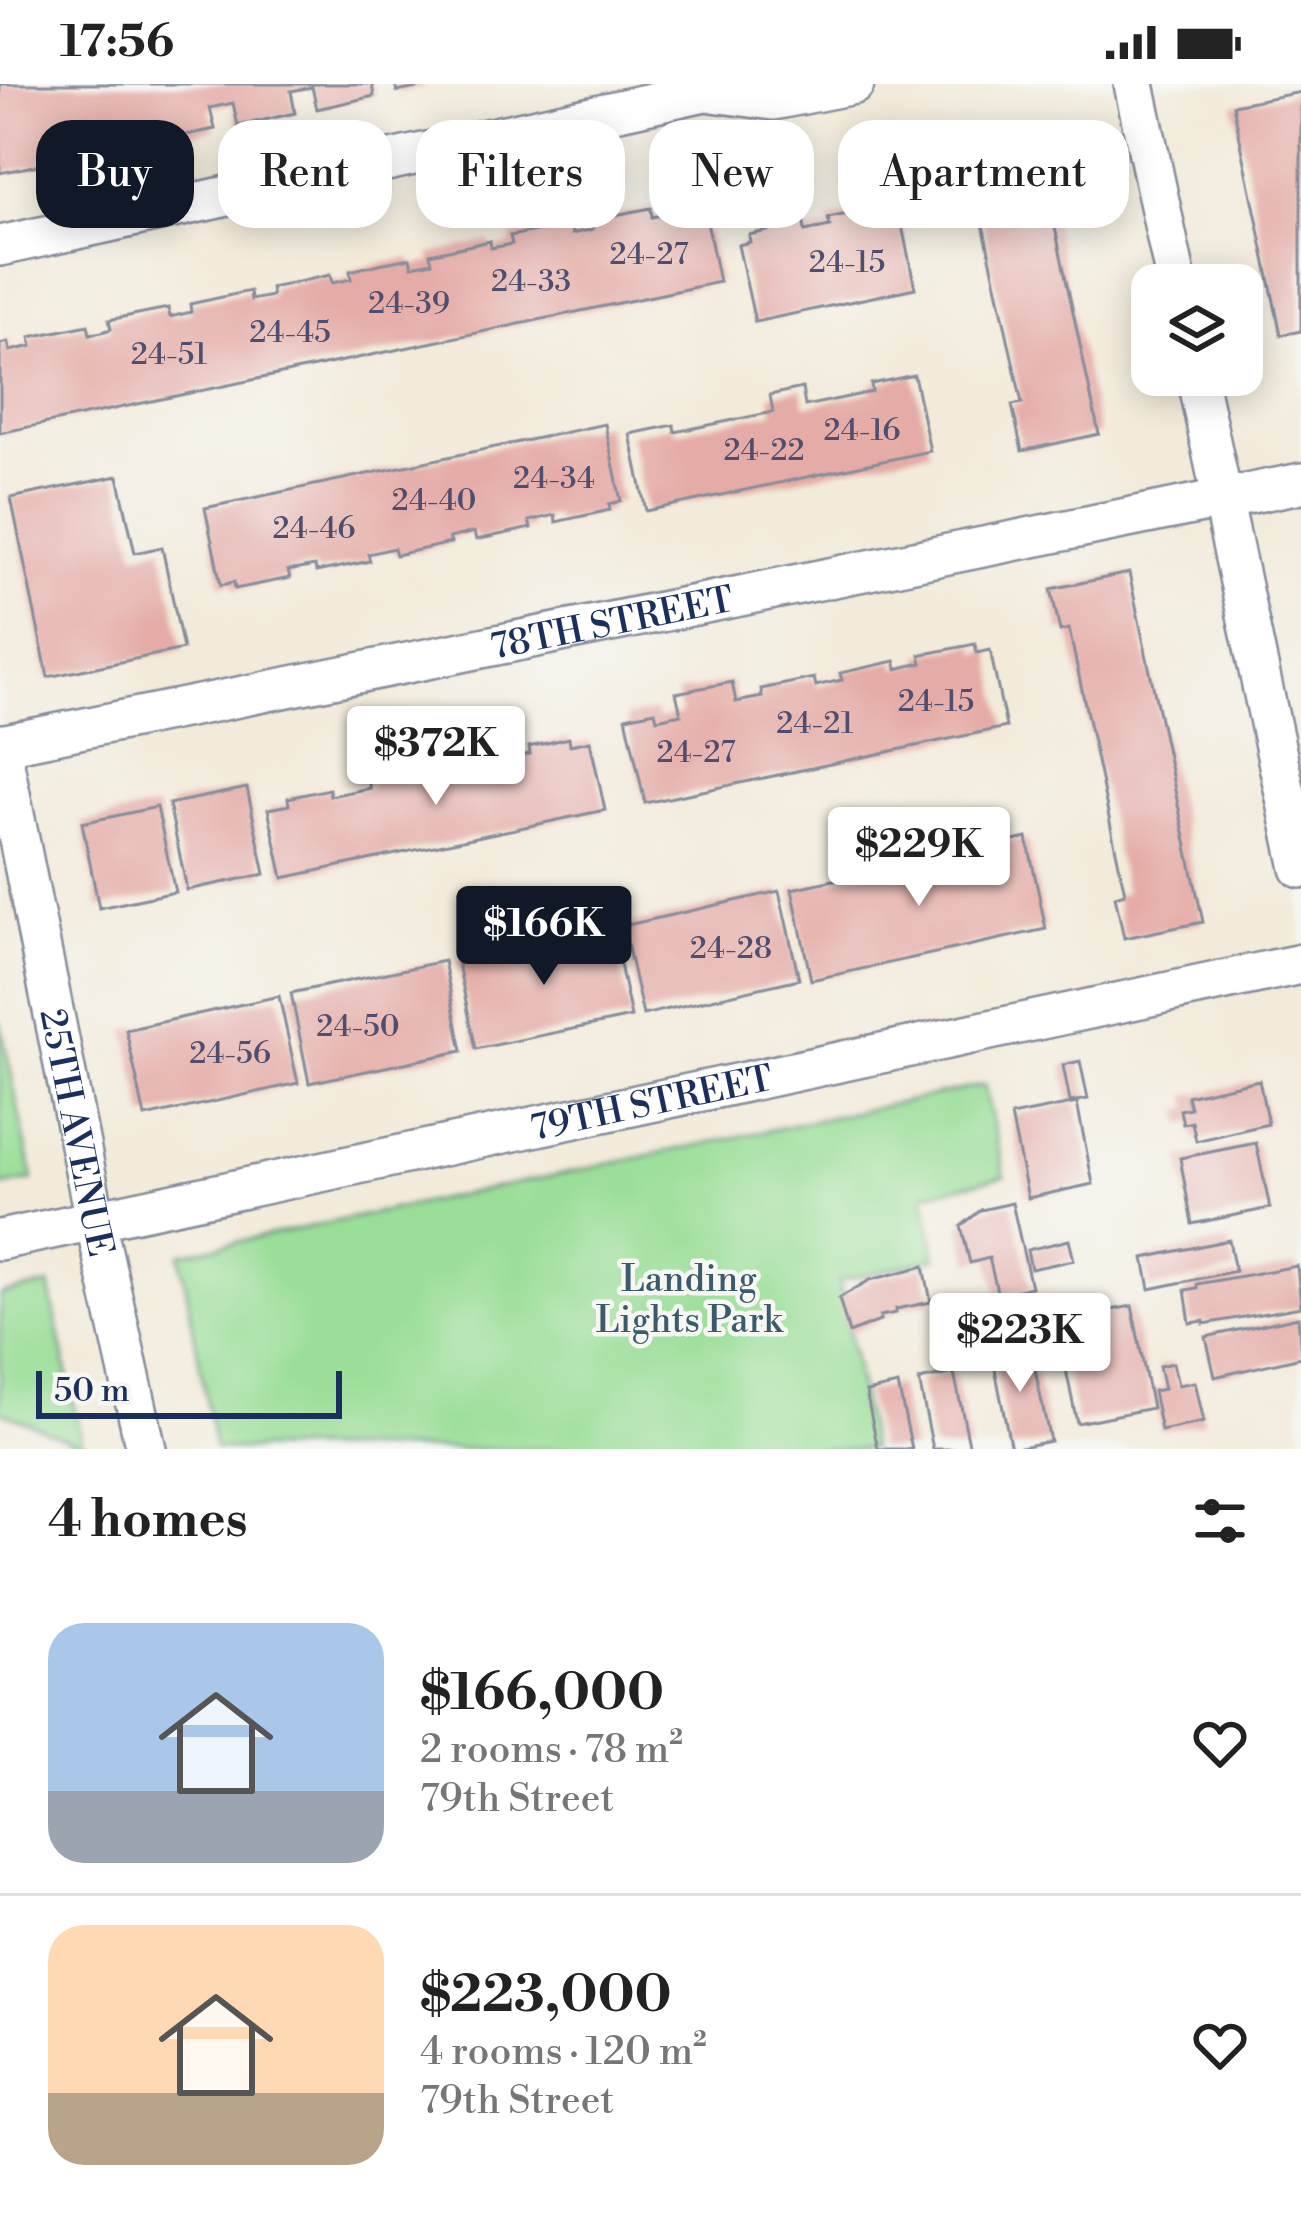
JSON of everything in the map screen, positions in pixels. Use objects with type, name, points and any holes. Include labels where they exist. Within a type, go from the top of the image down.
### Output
[{"type":"street","points":[[0,246],[705,92],[854,84]]},
{"type":"street","points":[[1134,84],[1173,264]]},
{"type":"street","points":[[1200,396],[1301,868]]},
{"type":"street","name":"78TH STREET","points":[[0,744],[1301,483]]},
{"type":"street","name":"25TH AVENUE","points":[[0,744],[146,1449]]},
{"type":"street","name":"79TH STREET","points":[[0,1240],[1301,964]]},
{"type":"green space","points":[[0,1020],[33,1180],[0,1187]]},
{"type":"green space","name":"Landing Lights Park","points":[[984,1085],[1005,1176],[924,1194],[936,1258],[839,1281],[871,1449],[215,1449],[180,1254]]},
{"type":"green space","points":[[49,1285],[82,1445],[0,1411],[0,1295]]},
{"type":"building","points":[[0,84],[372,84],[374,96],[317,109],[312,87],[291,91],[295,113],[264,120],[237,120],[233,103],[210,108],[215,129],[194,133],[194,120],[36,120],[36,166],[0,173]]},
{"type":"building","points":[[395,84],[427,84],[427,86],[397,92]]},
{"type":"building","points":[[1301,92],[1301,331],[1281,335],[1233,105]]},
{"type":"building","points":[[649,208],[649,228],[708,228],[719,282],[0,433],[0,344],[8,342],[10,351],[32,346],[30,337],[88,325],[90,334],[102,332],[111,329],[109,320],[168,308],[170,317],[191,312],[190,304],[250,291],[251,300],[272,296],[271,288],[330,275],[332,283],[351,279],[350,271],[410,258],[412,266],[432,262],[430,254],[490,241],[491,248],[512,244],[510,236],[550,228],[571,228],[572,234],[593,228],[625,228],[625,213]]},
{"type":"building","points":[[838,216],[838,228],[903,228],[915,288],[755,322],[738,245],[750,242],[749,235],[781,228],[805,231],[830,226],[828,218]]},
{"type":"building","points":[[984,228],[1055,228],[1099,434],[1022,451],[1012,405],[1022,403]]},
{"type":"building","points":[[914,375],[930,451],[646,511],[630,434],[674,425],[675,432],[773,412],[770,395],[802,388],[805,406],[872,392],[871,384]]},
{"type":"building","points":[[605,424],[621,501],[609,504],[610,510],[556,522],[555,515],[529,521],[531,528],[476,540],[474,532],[449,538],[451,543],[396,555],[394,548],[368,554],[370,561],[316,572],[315,566],[288,571],[290,578],[235,589],[234,582],[221,585],[205,508]]},
{"type":"building","points":[[118,476],[135,553],[162,547],[183,649],[48,677],[11,498]]},
{"type":"building","points":[[1129,573],[1203,922],[1124,938],[1115,896],[1125,893],[1069,629],[1060,631],[1051,589]]},
{"type":"building","points":[[975,644],[977,653],[990,650],[1006,727],[645,803],[626,717],[655,711],[657,719],[681,714],[676,693],[732,682],[736,702],[762,697],[761,689],[814,678],[816,686],[842,680],[840,673],[895,661],[897,669],[922,663],[920,655]]},
{"type":"building","points":[[569,738],[570,745],[590,741],[605,810],[283,878],[268,809],[289,805],[288,798],[329,789],[330,796],[370,788],[368,781],[409,772],[410,779],[451,771],[449,764],[489,755],[490,762],[530,754],[529,747]]},
{"type":"building","points":[[247,788],[265,874],[187,890],[169,804]]},
{"type":"building","points":[[157,807],[175,892],[99,908],[82,823]]},
{"type":"building","points":[[1027,838],[1046,929],[811,980],[792,889]]},
{"type":"building","points":[[779,891],[799,979],[643,1015],[623,926]]},
{"type":"building","points":[[612,926],[631,1017],[476,1049],[457,959]]},
{"type":"building","points":[[444,961],[462,1051],[309,1083],[291,993]]},
{"type":"building","points":[[279,996],[298,1083],[145,1117],[126,1030]]},
{"type":"building","points":[[1080,1061],[1088,1099],[1070,1102],[1063,1065]]},
{"type":"building","points":[[1259,1080],[1268,1124],[1196,1141],[1192,1122],[1183,1124],[1180,1110],[1190,1108],[1187,1096]]},
{"type":"building","points":[[1077,1103],[1093,1184],[1028,1198],[1011,1116]]},
{"type":"building","points":[[1256,1143],[1270,1208],[1192,1224],[1180,1158]]},
{"type":"building","points":[[1012,1203],[1031,1287],[998,1295],[989,1258],[970,1263],[961,1226],[981,1210]]},
{"type":"building","points":[[1069,1240],[1074,1260],[1031,1269],[1027,1250]]},
{"type":"building","points":[[1229,1240],[1235,1271],[1150,1289],[1144,1258]]},
{"type":"building","points":[[924,1266],[931,1302],[896,1309],[849,1333],[839,1298],[870,1280]]},
{"type":"building","points":[[1297,1266],[1301,1307],[1190,1323],[1185,1290]]},
{"type":"building","points":[[1132,1306],[1152,1408],[1077,1423],[1056,1321]]},
{"type":"building","points":[[1298,1317],[1301,1357],[1215,1377],[1206,1337]]},
{"type":"building","points":[[1019,1332],[1024,1352],[1031,1351],[1050,1441],[1011,1449],[993,1359],[1005,1356],[1001,1336]]},
{"type":"building","points":[[1173,1363],[1178,1385],[1195,1382],[1204,1422],[1161,1431],[1153,1391],[1164,1389],[1159,1366]]},
{"type":"building","points":[[954,1373],[970,1449],[933,1449],[919,1380]]},
{"type":"building","points":[[898,1385],[912,1449],[878,1449],[866,1392]]}]
